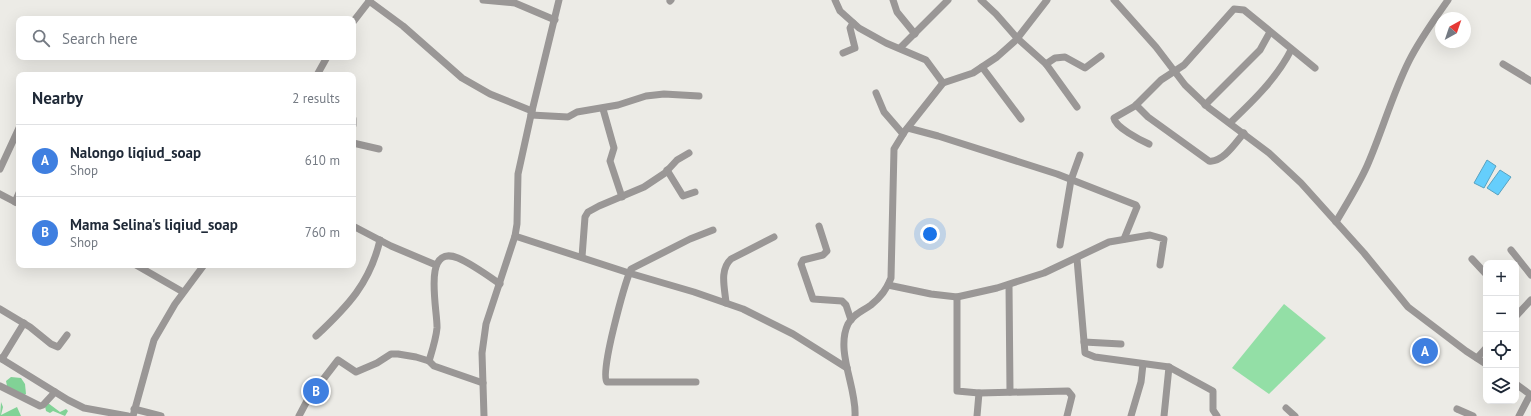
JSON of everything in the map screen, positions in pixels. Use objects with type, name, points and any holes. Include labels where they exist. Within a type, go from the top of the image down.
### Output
[{"type":"street","points":[[483,0],[515,3],[555,20]]},
{"type":"street","points":[[484,416],[482,353],[486,324],[515,236],[517,224],[518,174],[531,113],[559,0]]},
{"type":"street","points":[[835,0],[840,11],[853,23],[886,43],[926,60],[943,84]]},
{"type":"street","points":[[893,0],[897,12],[915,34]]},
{"type":"street","points":[[900,48],[948,0]]},
{"type":"street","points":[[981,0],[996,14],[1017,38],[1046,64],[1077,107]]},
{"type":"street","points":[[855,416],[853,390],[847,368],[845,336],[851,320],[856,314],[879,298],[888,285],[892,268],[894,149],[905,131],[943,84],[973,73],[997,57],[1017,38],[1047,0]]},
{"type":"street","points":[[1114,0],[1185,85],[1205,105],[1277,159],[1301,183],[1364,253],[1408,306],[1483,362]]},
{"type":"street","points":[[1336,222],[1367,167],[1397,86],[1409,61],[1422,37],[1448,0]]},
{"type":"street","points":[[356,18],[370,1],[403,26],[462,78],[490,94],[531,113],[568,117],[577,112],[603,109],[646,96],[664,94],[699,96]]},
{"type":"street","points":[[1149,144],[1134,137],[1114,119],[1136,104],[1161,80],[1184,65],[1234,9],[1244,10],[1291,50],[1315,68]]},
{"type":"street","points":[[843,53],[855,48],[850,28],[853,23]]},
{"type":"street","points":[[1205,105],[1260,50],[1270,32]]},
{"type":"street","points":[[1230,123],[1267,85],[1287,59],[1291,50]]},
{"type":"street","points":[[1046,64],[1054,58],[1065,57],[1085,68],[1101,56]]},
{"type":"street","points":[[319,72],[325,60]]},
{"type":"street","points":[[1503,64],[1531,81]]},
{"type":"street","points":[[982,67],[1021,119]]},
{"type":"street","points":[[876,93],[884,112],[905,131],[938,136],[1071,180],[1137,206],[1124,239]]},
{"type":"street","points":[[1136,104],[1153,121],[1209,161],[1216,161],[1221,158],[1244,133]]},
{"type":"street","points":[[603,109],[614,148],[610,161],[622,197]]},
{"type":"street","points":[[0,169],[16,134]]},
{"type":"street","points":[[356,144],[379,149]]},
{"type":"street","points":[[582,257],[586,214],[599,206],[644,187],[667,170],[676,160],[689,153]]},
{"type":"street","points":[[1060,245],[1071,180],[1080,155]]},
{"type":"street","points":[[667,170],[683,196],[695,192]]},
{"type":"street","points":[[0,194],[16,202]]},
{"type":"street","points":[[819,226],[827,251],[823,255],[803,260],[801,264],[804,276],[813,299],[842,301],[846,305],[851,320]]},
{"type":"street","points":[[356,228],[436,265]]},
{"type":"street","points":[[696,382],[607,382],[605,380],[610,342],[629,273],[632,268],[662,254],[690,238],[713,230]]},
{"type":"street","points":[[888,285],[931,294],[957,297],[1009,285],[1044,273],[1077,259],[1103,244],[1150,235],[1164,239],[1160,265]]},
{"type":"street","points":[[515,236],[744,310],[794,334],[847,368]]},
{"type":"street","points":[[726,303],[724,270],[727,263],[731,259],[774,237]]},
{"type":"street","points":[[316,336],[353,299],[376,258],[380,240]]},
{"type":"street","points":[[1511,250],[1531,275]]},
{"type":"street","points":[[429,361],[437,329],[434,285],[436,265],[443,257],[458,258],[500,284]]},
{"type":"street","points":[[1077,259],[1085,353],[1089,356],[1169,367],[1213,391],[1213,410],[1217,416]]},
{"type":"street","points":[[1472,259],[1483,271]]},
{"type":"street","points":[[141,268],[183,292]]},
{"type":"street","points":[[161,416],[134,413],[154,340],[183,292],[202,268]]},
{"type":"street","points":[[1009,285],[1010,392]]},
{"type":"street","points":[[957,297],[957,389],[961,393],[1068,391],[1072,396],[1067,416]]},
{"type":"street","points":[[1519,310],[1531,300]]},
{"type":"street","points":[[0,309],[24,323],[40,337],[57,346],[67,335]]},
{"type":"street","points":[[24,323],[1,358],[55,392],[84,408],[128,416]]},
{"type":"street","points":[[1084,342],[1121,344]]},
{"type":"street","points":[[1477,358],[1483,351]]},
{"type":"street","points":[[299,416],[308,399],[338,360],[356,372],[372,366],[391,354],[407,354],[429,361],[434,366],[483,383]]},
{"type":"street","points":[[1131,416],[1141,382],[1143,364]]},
{"type":"street","points":[[1164,416],[1169,367]]},
{"type":"street","points":[[0,386],[40,406],[43,406],[55,392]]},
{"type":"street","points":[[1519,386],[1530,393],[1519,416]]},
{"type":"street","points":[[977,416],[980,393]]},
{"type":"street","points":[[1286,408],[1295,416]]},
{"type":"street","points":[[1457,409],[1474,416]]},
{"type":"green space","points":[[1284,304],[1326,338],[1269,394],[1232,368]]},
{"type":"green space","points":[[11,377],[21,378],[25,384],[26,394],[23,396],[7,386],[6,381]]},
{"type":"green space","points":[[1,402],[3,407],[1,415],[17,407],[21,416],[0,416]]},
{"type":"green space","points":[[48,403],[60,412],[66,409],[68,411],[65,416],[53,411],[50,413],[46,411],[45,406]]},
{"type":"water","points":[[1487,160],[1496,166],[1484,188],[1474,183]]},
{"type":"water","points":[[1500,170],[1511,177],[1498,195],[1487,188]]},
{"type":"place","name":"Nalongo liqiud_soap","points":[[1425,351]]},
{"type":"place","name":"Mama Selina's liqiud_soap","points":[[316,391]]}]
